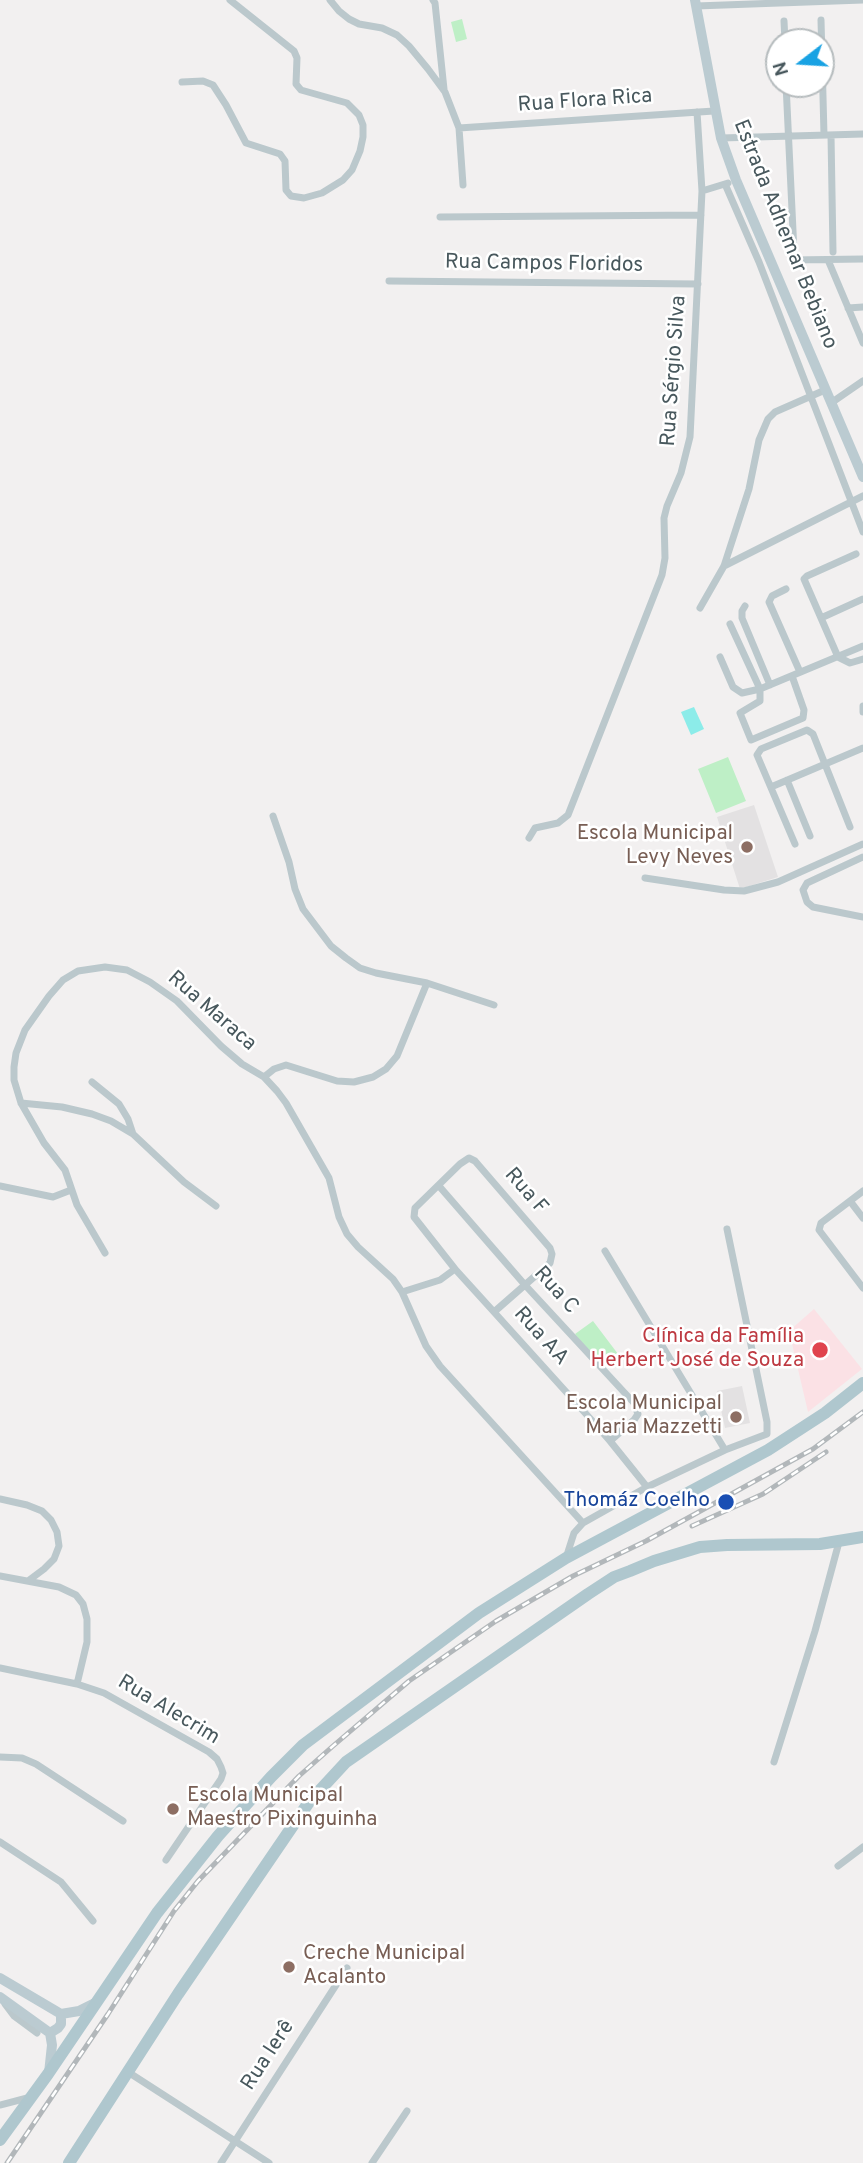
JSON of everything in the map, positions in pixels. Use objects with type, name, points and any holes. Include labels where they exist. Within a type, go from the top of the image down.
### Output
[{"type":"main road","name":"Estrada Adhemar Bebiano","points":[[696,3],[721,138],[736,180],[862,473]]},
{"type":"main road","points":[[0,2140],[98,2002],[157,1913],[218,1836],[303,1745],[479,1613],[566,1558],[768,1450],[825,1413],[863,1383]]},
{"type":"main road","points":[[69,2163],[309,1802],[346,1762],[614,1577],[700,1547],[806,1545],[863,1537]]},
{"type":"main road","points":[[0,1978],[61,2014],[79,2011],[98,2002]]},
{"type":"main road","points":[[0,1998],[50,2033],[52,2045],[48,2074]]},
{"type":"main road","points":[[50,2033],[61,2024],[61,2014]]},
{"type":"street","points":[[183,82],[203,81],[213,85],[246,143],[280,154],[285,166],[285,187],[291,196],[304,198],[322,193],[343,180],[352,170],[363,137],[363,125],[359,115],[346,103],[301,90],[296,84],[297,58],[294,51],[230,0]]},
{"type":"street","points":[[330,0],[349,19],[397,35],[409,46],[444,92],[458,128],[463,186]]},
{"type":"street","points":[[696,3],[863,0]]},
{"type":"street","points":[[437,1],[444,92]]},
{"type":"street","points":[[821,20],[833,252]]},
{"type":"street","points":[[784,21],[784,28]]},
{"type":"street","points":[[786,98],[793,256],[828,260],[863,259]]},
{"type":"street","name":"Rua Flora Rica","points":[[458,128],[714,111]]},
{"type":"street","name":"Rua Sérgio Silva","points":[[529,838],[535,828],[562,821],[568,815],[662,575],[665,558],[664,518],[681,474],[690,437],[702,191],[697,112]]},
{"type":"street","points":[[721,138],[863,134]]},
{"type":"street","points":[[702,191],[736,180]]},
{"type":"street","name":"Estrada Adhemar Bebiano","points":[[724,184],[759,262],[863,532]]},
{"type":"street","points":[[440,217],[701,215]]},
{"type":"street","points":[[828,260],[863,343]]},
{"type":"street","name":"Rua Campos Floridos","points":[[389,281],[698,284]]},
{"type":"street","points":[[848,308],[863,307]]},
{"type":"street","points":[[831,403],[863,381]]},
{"type":"street","points":[[700,608],[724,566],[749,489],[762,429],[775,412],[825,390]]},
{"type":"street","points":[[724,566],[863,496]]},
{"type":"street","points":[[856,554],[804,579],[838,657],[850,663],[863,659]]},
{"type":"street","points":[[786,589],[772,596],[769,603],[800,672]]},
{"type":"street","points":[[821,618],[863,598]]},
{"type":"street","points":[[744,606],[741,611],[742,618],[770,685]]},
{"type":"street","points":[[730,624],[760,690],[761,699],[758,703],[740,713],[751,740],[803,718],[804,710],[792,676]]},
{"type":"street","points":[[720,657],[735,691],[742,693],[760,690],[863,646]]},
{"type":"street","points":[[863,706],[863,712]]},
{"type":"street","points":[[795,844],[758,752],[810,730],[814,734],[850,827]]},
{"type":"street","points":[[771,787],[861,749],[863,761]]},
{"type":"street","points":[[787,780],[810,836]]},
{"type":"street","points":[[273,816],[303,909],[331,946],[360,968],[427,983],[494,1005]]},
{"type":"street","points":[[645,878],[744,891],[778,883],[863,845]]},
{"type":"street","points":[[863,857],[807,883],[803,890],[807,902],[814,907],[863,917]]},
{"type":"street","name":"Rua Maraca","points":[[105,1253],[83,1216],[65,1170],[44,1143],[21,1103],[14,1080],[14,1067],[25,1030],[48,996],[63,980],[78,971],[105,967],[127,970],[150,982],[177,1001],[242,1064],[264,1077],[286,1103],[329,1178],[347,1234],[387,1272],[402,1292],[421,1336],[440,1366],[583,1523]]},
{"type":"street","points":[[264,1077],[274,1069],[286,1065],[337,1081],[354,1082],[373,1077],[386,1069],[397,1056],[427,983]]},
{"type":"street","points":[[92,1082],[119,1104],[133,1134]]},
{"type":"street","points":[[21,1103],[92,1114],[111,1121],[133,1134],[184,1182],[216,1206]]},
{"type":"street","name":"Rua F","points":[[439,1186],[460,1164],[469,1158],[475,1161],[550,1248],[550,1263],[525,1285]]},
{"type":"street","points":[[0,1186],[53,1197],[71,1190]]},
{"type":"street","name":"Rua AA","points":[[439,1186],[415,1208],[413,1213],[418,1224],[455,1269],[610,1441],[647,1487]]},
{"type":"street","name":"Rua C","points":[[439,1186],[525,1285],[634,1403],[638,1414],[610,1441]]},
{"type":"street","points":[[863,1191],[821,1223],[819,1230],[863,1288]]},
{"type":"street","points":[[850,1201],[863,1218]]},
{"type":"street","points":[[566,1558],[574,1533],[583,1523],[647,1487],[725,1450],[767,1434],[769,1429],[727,1229]]},
{"type":"street","points":[[605,1251],[725,1450]]},
{"type":"street","points":[[402,1292],[431,1283],[455,1269]]},
{"type":"street","points":[[494,1311],[525,1285]]},
{"type":"street","points":[[0,1499],[42,1511],[57,1532],[58,1546],[54,1559],[27,1581]]},
{"type":"street","points":[[774,1762],[815,1631],[839,1542]]},
{"type":"street","points":[[0,1576],[59,1587],[76,1595],[83,1604],[87,1619],[87,1642],[77,1684]]},
{"type":"street","name":"Rua Alecrim","points":[[0,1668],[77,1684],[104,1693],[209,1752],[221,1767],[221,1779],[166,1860]]},
{"type":"street","points":[[0,1757],[22,1758],[36,1764],[123,1821]]},
{"type":"street","points":[[0,1842],[61,1882],[93,1921]]},
{"type":"street","points":[[838,1866],[863,1847]]},
{"type":"street","name":"Rua Ierê","points":[[221,2163],[347,1968]]},
{"type":"street","points":[[0,1998],[14,2016],[37,2033]]},
{"type":"street","points":[[128,2072],[269,2163]]},
{"type":"street","points":[[0,2105],[32,2097]]},
{"type":"street","points":[[372,2163],[407,2111]]},
{"type":"shaded area","name":"Escola Municipal Levy Neves","points":[[754,805],[778,877],[740,889],[717,817]]},
{"type":"shaded area","name":"Clínica da Família Herbert José de Souza","points":[[814,1309],[862,1369],[808,1412],[789,1331]]},
{"type":"shaded area","points":[[742,1386],[750,1423],[725,1428],[717,1391]]},
{"type":"green space","points":[[462,19],[467,39],[456,42],[451,22]]},
{"type":"green space","points":[[728,757],[746,801],[716,813],[698,769]]},
{"type":"green space","points":[[593,1321],[618,1354],[600,1368],[575,1334]]},
{"type":"water","points":[[694,707],[704,729],[691,735],[681,712]]},
{"type":"railway","points":[[7,2163],[174,1911],[198,1881],[299,1776],[333,1746],[409,1681],[496,1621],[573,1576],[646,1541],[813,1449],[863,1412]]},
{"type":"railway","points":[[692,1526],[763,1494],[826,1452]]},
{"type":"place","name":"Escola Municipal Levy Neves","points":[[747,847]]},
{"type":"place","name":"Clínica da Família Herbert José de Souza","points":[[820,1350]]},
{"type":"place","name":"Escola Municipal Maria Mazzetti","points":[[736,1417]]},
{"type":"place","name":"Thomáz Coelho","points":[[726,1502]]},
{"type":"place","name":"Escola Municipal Maestro Pixinguinha","points":[[173,1809]]},
{"type":"place","name":"Creche Municipal Acalanto","points":[[289,1967]]}]
